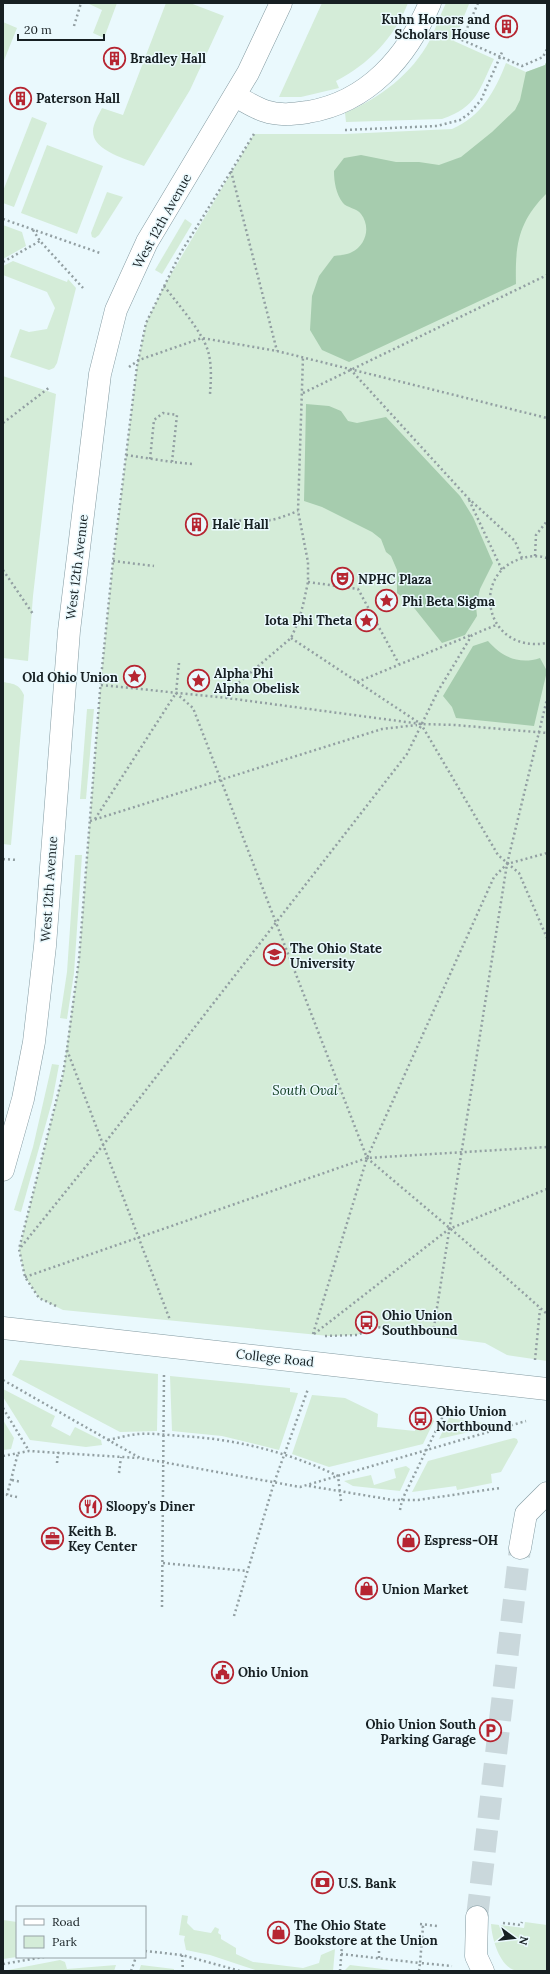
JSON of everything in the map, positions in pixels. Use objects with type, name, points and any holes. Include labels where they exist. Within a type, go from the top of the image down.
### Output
[{"type":"street","name":"West 12th Avenue","points":[[3,1170],[23,1099],[34,1042],[45,946],[69,631],[100,374],[104,354],[116,310],[147,242],[248,73],[280,3]]},
{"type":"street","points":[[235,96],[266,112],[288,115],[338,104],[361,93],[384,74],[402,54],[421,24],[430,3]]},
{"type":"street","name":"College Road","points":[[3,1328],[547,1389]]},
{"type":"street","points":[[520,1548],[526,1514],[547,1493]]},
{"type":"street","points":[[477,1916],[476,1956],[481,1970]]},
{"type":"path","points":[[74,26],[81,3]]},
{"type":"path","points":[[478,3],[462,40],[522,66],[543,57],[547,49]]},
{"type":"path","points":[[341,130],[437,126],[460,120],[470,113],[481,100],[503,50]]},
{"type":"path","points":[[57,1307],[39,1298],[25,1277],[19,1249],[63,1074],[67,1049],[79,960],[101,685],[113,561],[139,360],[146,323],[180,254],[253,134],[260,135]]},
{"type":"path","points":[[231,170],[277,351]]},
{"type":"path","points":[[3,218],[100,253]]},
{"type":"path","points":[[33,229],[40,241],[83,288]]},
{"type":"path","points":[[3,262],[40,241]]},
{"type":"path","points":[[302,393],[547,275]]},
{"type":"path","points":[[164,286],[202,338],[208,350],[210,364],[210,394]]},
{"type":"path","points":[[124,370],[139,360],[202,338],[303,357],[547,418]]},
{"type":"path","points":[[227,698],[229,691],[291,638],[299,620],[308,582],[308,562],[298,511],[303,357]]},
{"type":"path","points":[[350,369],[468,498],[515,541],[522,558]]},
{"type":"path","points":[[3,423],[50,387]]},
{"type":"path","points":[[150,459],[154,420],[163,413],[177,415],[172,462]]},
{"type":"path","points":[[126,455],[193,464]]},
{"type":"path","points":[[468,498],[502,570]]},
{"type":"path","points":[[234,520],[259,523],[272,521],[298,511]]},
{"type":"path","points":[[535,556],[536,535],[547,521]]},
{"type":"path","points":[[547,558],[535,556],[514,561],[502,570],[494,582],[490,597],[491,611],[496,625],[506,635],[519,642],[533,646],[547,643]]},
{"type":"path","points":[[113,561],[154,566]]},
{"type":"path","points":[[3,570],[33,614]]},
{"type":"path","points":[[308,582],[358,589],[399,664]]},
{"type":"path","points":[[356,682],[496,625]]},
{"type":"path","points":[[19,1249],[104,1144],[407,754],[438,691],[472,635]]},
{"type":"path","points":[[291,638],[421,724],[498,855],[507,864],[520,873],[547,938]]},
{"type":"path","points":[[95,819],[176,693],[179,663]]},
{"type":"path","points":[[101,685],[227,698],[421,724],[455,725],[547,733]]},
{"type":"path","points":[[176,693],[193,708],[367,1158],[465,1241],[547,1314]]},
{"type":"path","points":[[305,1334],[357,1335],[376,1327],[433,1333],[507,864],[547,698]]},
{"type":"path","points":[[90,821],[382,729],[421,724]]},
{"type":"path","points":[[313,1334],[367,1158],[494,877],[507,864],[547,853]]},
{"type":"path","points":[[3,858],[17,860]]},
{"type":"path","points":[[67,1049],[170,1320],[163,1320]]},
{"type":"path","points":[[25,1277],[139,1236],[367,1158],[461,1151],[547,1147]]},
{"type":"path","points":[[313,1334],[449,1229],[547,1189]]},
{"type":"path","points":[[535,1360],[540,1308]]},
{"type":"path","points":[[162,1607],[164,1370]]},
{"type":"path","points":[[3,1380],[140,1458]]},
{"type":"path","points":[[234,1616],[274,1483],[309,1386]]},
{"type":"path","points":[[3,1408],[29,1451]]},
{"type":"path","points":[[400,1510],[402,1500],[444,1414]]},
{"type":"path","points":[[3,1456],[29,1451],[140,1458],[300,1487],[526,1421]]},
{"type":"path","points":[[108,1440],[138,1434],[164,1434],[231,1441],[263,1448],[314,1465],[338,1476]]},
{"type":"path","points":[[57,1463],[58,1452]]},
{"type":"path","points":[[17,1497],[7,1495],[18,1453]]},
{"type":"path","points":[[119,1473],[121,1457]]},
{"type":"path","points":[[338,1476],[341,1501]]},
{"type":"path","points":[[12,1480],[21,1482]]},
{"type":"path","points":[[307,1485],[340,1492],[402,1500],[418,1500],[500,1488]]},
{"type":"path","points":[[163,1563],[248,1571]]},
{"type":"path","points":[[499,1922],[521,1925],[522,1922]]},
{"type":"path","points":[[419,1971],[423,1927],[419,1925],[437,1926]]},
{"type":"path","points":[[340,1971],[342,1945]]},
{"type":"path","points":[[379,1950],[379,1958]]},
{"type":"path","points":[[146,1951],[182,1955],[240,1971]]},
{"type":"path","points":[[342,1954],[481,1970]]},
{"type":"path","points":[[182,1955],[183,1971]]},
{"type":"path","points":[[3,1964],[38,1958]]},
{"type":"path","points":[[131,1971],[136,1958]]},
{"type":"green space","points":[[87,3],[117,3],[104,38],[93,33],[102,10]]},
{"type":"green space","points":[[166,3],[190,3],[224,16],[190,90],[144,166],[112,154],[98,144],[94,138],[93,128],[102,108],[123,115]]},
{"type":"green space","points":[[322,3],[408,3],[388,39],[359,67],[336,81],[339,88],[301,97],[279,97]]},
{"type":"green space","points":[[446,3],[469,4],[454,41],[494,59],[476,96],[463,109],[442,119],[346,122],[345,113],[383,92],[394,84],[414,64],[430,40]]},
{"type":"green space","points":[[3,22],[17,28],[3,63]]},
{"type":"green space","name":"South Oval","points":[[547,60],[547,1361],[507,1355],[485,1343],[440,1337],[433,1333],[376,1327],[357,1335],[329,1336],[63,1310],[39,1298],[25,1277],[19,1249],[63,1074],[79,959],[101,678],[113,561],[137,366],[146,323],[164,286],[254,134],[345,134],[452,129],[471,118],[486,102],[492,93],[506,63],[526,72],[545,65]]},
{"type":"green space","points":[[547,60],[547,193],[530,214],[520,235],[516,257],[516,284],[349,362],[322,350],[310,330],[312,296],[319,276],[334,256],[348,254],[357,249],[361,245],[366,235],[366,224],[361,214],[357,210],[345,205],[337,192],[334,171],[344,158],[361,155],[396,162],[419,162],[439,165],[461,157],[492,132],[515,110],[520,100],[526,72],[545,65]]},
{"type":"green space","points":[[32,117],[47,123],[14,207],[3,203],[3,191]]},
{"type":"green space","points":[[47,145],[103,166],[77,234],[21,213]]},
{"type":"green space","points":[[107,192],[123,197],[99,235],[95,238],[92,237],[91,233]]},
{"type":"green space","points":[[185,219],[192,224],[162,274],[155,270]]},
{"type":"green space","points":[[3,225],[22,232],[26,246],[3,259]]},
{"type":"green space","points":[[13,261],[67,282],[68,279],[76,288],[57,363],[54,368],[49,370],[10,357],[20,329],[29,332],[47,329],[55,308],[47,292],[3,275],[3,266]]},
{"type":"green space","points":[[3,376],[56,394],[33,596],[28,661],[3,658]]},
{"type":"green space","points":[[306,404],[329,406],[341,411],[348,421],[357,423],[386,417],[460,496],[473,517],[493,563],[480,589],[476,606],[477,616],[465,635],[442,643],[411,604],[397,593],[397,570],[391,556],[386,552],[381,539],[372,532],[322,507],[304,501]]},
{"type":"green space","points":[[488,641],[493,647],[511,658],[525,661],[540,658],[547,671],[534,726],[456,718],[452,707],[443,696],[473,646]]},
{"type":"green space","points":[[3,682],[16,685],[24,695],[11,845],[3,844]]},
{"type":"green space","points":[[87,709],[94,709],[86,799],[80,799]]},
{"type":"green space","points":[[75,855],[82,855],[74,973],[67,1019],[60,1018],[67,972]]},
{"type":"green space","points":[[52,1064],[59,1065],[52,1102],[21,1212],[14,1210],[33,1147]]},
{"type":"green space","points":[[20,1360],[158,1374],[157,1431],[120,1432],[12,1375]]},
{"type":"green space","points":[[170,1376],[290,1388],[290,1392],[298,1393],[279,1450],[222,1436],[172,1431]]},
{"type":"green space","points":[[3,1389],[55,1416],[51,1426],[70,1436],[75,1427],[101,1440],[102,1445],[86,1447],[30,1440],[3,1397]]},
{"type":"green space","points":[[312,1395],[345,1398],[378,1414],[377,1427],[415,1431],[417,1414],[432,1417],[434,1421],[423,1444],[329,1467],[292,1454]]},
{"type":"green space","points":[[449,1418],[483,1423],[485,1426],[482,1429],[439,1439]]},
{"type":"green space","points":[[3,1420],[14,1438],[11,1449],[3,1450]]},
{"type":"green space","points":[[514,1438],[517,1439],[518,1442],[501,1472],[491,1474],[492,1483],[457,1490],[456,1486],[412,1492],[428,1461]]},
{"type":"green space","points":[[406,1466],[410,1469],[400,1491],[353,1486],[344,1481],[371,1475],[374,1485],[396,1478],[394,1469]]},
{"type":"green space","points":[[182,1915],[188,1916],[187,1923],[194,1930],[211,1933],[215,1927],[219,1929],[218,1933],[221,1935],[221,1939],[236,1948],[236,1954],[253,1962],[303,1968],[319,1963],[321,1955],[335,1949],[333,1971],[258,1971],[210,1955],[186,1950],[184,1940],[185,1936],[179,1935]]},
{"type":"green space","points":[[3,1920],[16,1922],[16,1957],[3,1959]]},
{"type":"green space","points":[[525,1922],[547,1925],[547,1971],[518,1971],[512,1969],[506,1965],[498,1952],[493,1937],[491,1924],[524,1928]]},
{"type":"green space","points":[[60,1960],[65,1962],[67,1969],[116,1965],[114,1971],[3,1971]]},
{"type":"green space","points":[[141,1965],[174,1969],[174,1971],[139,1971]]},
{"type":"green space","points":[[350,1965],[391,1970],[391,1971],[344,1971]]},
{"type":"tunnel","points":[[477,1917],[520,1548]]},
{"type":"place","name":"Kuhn Honors and Scholars House","points":[[506,26]]},
{"type":"place","name":"Bradley Hall","points":[[114,58]]},
{"type":"place","name":"Paterson Hall","points":[[21,98]]},
{"type":"place","name":"Hale Hall","points":[[196,524]]},
{"type":"place","name":"NPHC Plaza","points":[[343,579]]},
{"type":"place","name":"Phi Beta Sigma","points":[[386,601]]},
{"type":"place","name":"Iota Phi Theta","points":[[367,620]]},
{"type":"place","name":"Old Ohio Union","points":[[134,677]]},
{"type":"place","name":"Alpha Phi Alpha Obelisk","points":[[198,680]]},
{"type":"place","name":"The Ohio State University","points":[[275,955]]},
{"type":"place","name":"Ohio Union Southbound","points":[[367,1322]]},
{"type":"place","name":"Ohio Union Northbound","points":[[421,1418]]},
{"type":"place","name":"Sloopy's Diner","points":[[91,1506]]},
{"type":"place","name":"Keith B. Key Center","points":[[53,1538]]},
{"type":"place","name":"Espress-OH","points":[[409,1540]]},
{"type":"place","name":"Union Market","points":[[367,1589]]},
{"type":"place","name":"Ohio Union","points":[[222,1672]]},
{"type":"place","name":"Ohio Union South Parking Garage","points":[[491,1731]]},
{"type":"place","name":"U.S. Bank","points":[[323,1883]]},
{"type":"place","name":"The Ohio State Bookstore at the Union","points":[[278,1932]]}]
